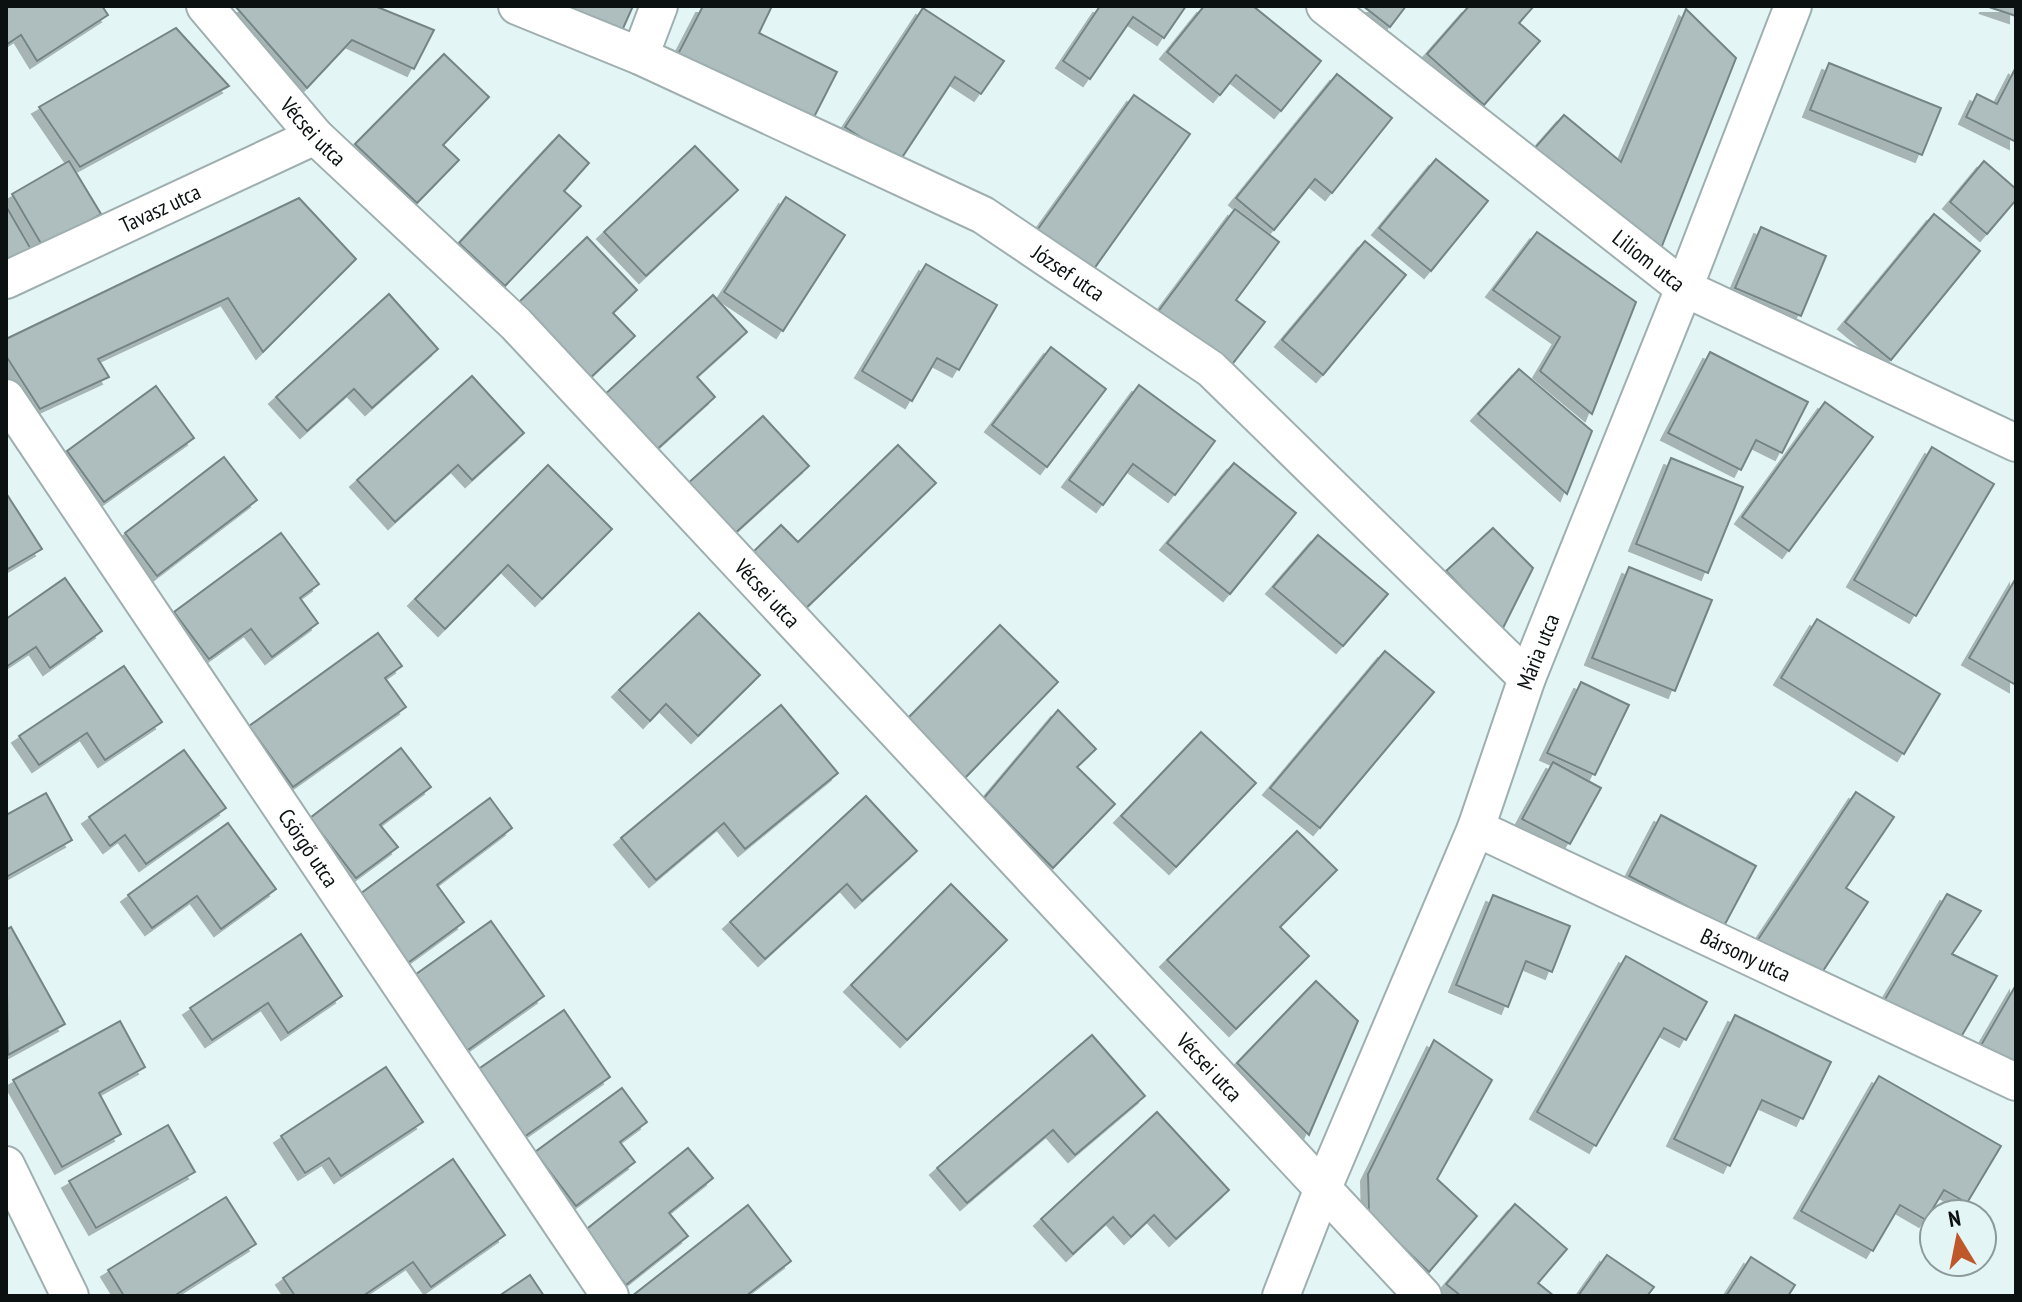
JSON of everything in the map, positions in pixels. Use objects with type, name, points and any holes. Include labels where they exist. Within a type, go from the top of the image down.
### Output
[{"type":"street","name":"Vécsei utca","points":[[205,6],[315,136],[516,324],[1423,1296]]},
{"type":"street","name":"József utca","points":[[517,6],[640,56],[983,215],[1211,369],[1527,678]]},
{"type":"street","points":[[640,56],[659,6]]},
{"type":"street","name":"Liliom utca","points":[[1325,6],[1684,288],[2016,443]]},
{"type":"street","name":"Mária utca","points":[[1281,1296],[1323,1188],[1476,828],[1527,678],[1684,288],[1793,6]]},
{"type":"street","name":"Tavasz utca","points":[[6,280],[315,136]]},
{"type":"street","name":"Csörgő utca","points":[[6,398],[610,1296]]},
{"type":"street","name":"Bársony utca","points":[[1476,828],[2016,1082]]},
{"type":"street","points":[[6,1165],[70,1296]]},
{"type":"building","points":[[6,6],[102,6],[108,15],[37,61],[21,35],[6,45]]},
{"type":"building","points":[[235,6],[375,6],[434,30],[414,69],[352,40],[307,88]]},
{"type":"building","points":[[560,6],[633,6],[621,33]]},
{"type":"building","points":[[703,6],[772,6],[759,33],[837,72],[811,123],[677,56]]},
{"type":"building","points":[[1100,6],[1186,6],[1164,38],[1133,17],[1090,79],[1063,61]]},
{"type":"building","points":[[1204,6],[1253,6],[1321,61],[1281,111],[1236,75],[1220,95],[1167,52]]},
{"type":"building","points":[[1363,6],[1406,6],[1390,27]]},
{"type":"building","points":[[1469,6],[1534,6],[1519,23],[1540,41],[1484,105],[1427,54]]},
{"type":"building","points":[[1986,6],[2016,6],[2016,16]]},
{"type":"building","points":[[923,8],[1004,61],[981,94],[955,77],[899,162],[845,127]]},
{"type":"building","points":[[1686,9],[1736,58],[1660,251],[1533,150],[1564,115],[1621,162]]},
{"type":"building","points":[[176,28],[229,86],[80,167],[39,107]]},
{"type":"building","points":[[444,54],[489,97],[443,145],[459,160],[417,203],[355,144]]},
{"type":"building","points":[[1829,63],[1941,108],[1922,155],[1810,110]]},
{"type":"building","points":[[2016,67],[2016,142],[1966,117],[1977,94],[1997,104]]},
{"type":"building","points":[[1337,74],[1392,118],[1332,193],[1315,179],[1274,230],[1236,198]]},
{"type":"building","points":[[1134,95],[1190,134],[1091,273],[1035,233]]},
{"type":"building","points":[[559,135],[589,163],[564,191],[581,206],[505,286],[459,243]]},
{"type":"building","points":[[695,146],[738,190],[646,276],[604,232]]},
{"type":"building","points":[[1436,159],[1488,201],[1431,271],[1379,228]]},
{"type":"building","points":[[69,161],[101,214],[43,247],[12,194]]},
{"type":"building","points":[[1984,161],[2016,189],[2016,200],[1987,234],[1950,202]]},
{"type":"building","points":[[786,197],[845,235],[783,331],[724,292]]},
{"type":"building","points":[[299,198],[356,259],[263,352],[228,298],[98,359],[109,377],[40,409],[6,356],[6,339]]},
{"type":"building","points":[[6,206],[32,251],[6,266]]},
{"type":"building","points":[[1235,209],[1279,242],[1236,300],[1265,322],[1230,367],[1157,313]]},
{"type":"building","points":[[1934,214],[1980,251],[1891,360],[1845,322]]},
{"type":"building","points":[[1761,227],[1826,256],[1801,316],[1735,288]]},
{"type":"building","points":[[1537,232],[1636,302],[1592,414],[1540,371],[1560,337],[1493,290]]},
{"type":"building","points":[[587,237],[637,290],[613,313],[635,336],[588,380],[517,304]]},
{"type":"building","points":[[1365,241],[1406,275],[1323,375],[1282,340]]},
{"type":"building","points":[[926,264],[997,305],[959,370],[937,358],[912,401],[862,371]]},
{"type":"building","points":[[389,294],[438,349],[372,408],[354,389],[307,431],[276,397]]},
{"type":"building","points":[[713,295],[747,332],[697,377],[715,397],[654,452],[602,397]]},
{"type":"building","points":[[1051,347],[1106,389],[1047,467],[992,425]]},
{"type":"building","points":[[1710,352],[1808,402],[1782,453],[1756,440],[1741,470],[1668,433]]},
{"type":"building","points":[[1519,369],[1592,431],[1567,494],[1478,414]]},
{"type":"building","points":[[472,376],[524,433],[472,480],[458,465],[395,522],[357,480]]},
{"type":"building","points":[[1139,385],[1215,441],[1175,495],[1133,464],[1103,505],[1069,480]]},
{"type":"building","points":[[156,386],[194,438],[104,502],[67,451]]},
{"type":"building","points":[[1825,402],[1873,437],[1789,551],[1742,517]]},
{"type":"building","points":[[763,416],[809,466],[732,536],[686,485]]},
{"type":"building","points":[[898,445],[936,483],[802,612],[748,557],[781,525],[798,542]]},
{"type":"building","points":[[1932,447],[1994,484],[1916,616],[1854,580]]},
{"type":"building","points":[[224,457],[257,500],[157,576],[125,533]]},
{"type":"building","points":[[1671,458],[1743,487],[1708,573],[1636,544]]},
{"type":"building","points":[[1234,463],[1296,513],[1230,594],[1167,543]]},
{"type":"building","points":[[548,465],[612,529],[542,599],[508,565],[445,629],[415,599]]},
{"type":"building","points":[[6,493],[42,549],[6,570]]},
{"type":"building","points":[[1493,528],[1533,568],[1502,630],[1446,571]]},
{"type":"building","points":[[281,533],[319,584],[300,598],[318,623],[272,657],[251,629],[209,659],[174,612]]},
{"type":"building","points":[[1318,535],[1388,594],[1343,646],[1273,587]]},
{"type":"building","points":[[1629,567],[1712,600],[1675,691],[1592,658]]},
{"type":"building","points":[[65,578],[102,631],[50,668],[36,647],[6,667],[6,619]]},
{"type":"building","points":[[2016,578],[2016,685],[1969,658]]},
{"type":"building","points":[[699,613],[760,675],[698,736],[666,704],[650,721],[619,690]]},
{"type":"building","points":[[1817,619],[1940,694],[1904,754],[1781,678]]},
{"type":"building","points":[[1000,625],[1058,682],[964,779],[905,721]]},
{"type":"building","points":[[378,633],[402,666],[385,678],[406,707],[293,787],[249,726]]},
{"type":"building","points":[[1385,651],[1434,692],[1320,828],[1270,788]]},
{"type":"building","points":[[124,666],[162,722],[105,760],[87,733],[39,765],[19,736]]},
{"type":"building","points":[[1581,682],[1629,705],[1595,775],[1547,753]]},
{"type":"building","points":[[781,705],[838,773],[745,849],[724,823],[656,880],[621,838]]},
{"type":"building","points":[[1058,710],[1096,749],[1077,767],[1115,804],[1053,868],[984,798]]},
{"type":"building","points":[[1201,732],[1256,783],[1176,867],[1121,816]]},
{"type":"building","points":[[401,748],[431,787],[380,825],[398,847],[356,878],[310,818]]},
{"type":"building","points":[[184,750],[226,808],[146,864],[125,835],[110,846],[89,817]]},
{"type":"building","points":[[1553,762],[1601,788],[1570,844],[1522,819]]},
{"type":"building","points":[[1856,792],[1894,817],[1846,888],[1868,902],[1817,980],[1757,941]]},
{"type":"building","points":[[46,793],[72,840],[6,877],[6,815]]},
{"type":"building","points":[[866,796],[917,851],[862,901],[847,884],[765,959],[730,922]]},
{"type":"building","points":[[490,798],[512,828],[437,885],[464,922],[405,965],[356,897]]},
{"type":"building","points":[[1661,815],[1756,866],[1724,926],[1629,876]]},
{"type":"building","points":[[228,823],[276,889],[221,929],[197,896],[152,928],[128,895]]},
{"type":"building","points":[[1297,831],[1337,870],[1280,927],[1309,956],[1236,1029],[1167,960]]},
{"type":"building","points":[[951,884],[1007,940],[907,1040],[851,985]]},
{"type":"building","points":[[1947,894],[1981,911],[1952,954],[1997,976],[1958,1042],[1881,1006]]},
{"type":"building","points":[[1493,895],[1570,926],[1552,972],[1526,961],[1508,1007],[1456,985]]},
{"type":"building","points":[[491,921],[544,996],[465,1052],[412,977]]},
{"type":"building","points":[[11,927],[65,1024],[8,1055],[6,930]]},
{"type":"building","points":[[301,934],[342,996],[288,1033],[268,1003],[212,1040],[190,1008]]},
{"type":"building","points":[[1626,956],[1707,1002],[1686,1040],[1664,1028],[1596,1146],[1537,1112]]},
{"type":"building","points":[[1316,981],[1358,1021],[1309,1135],[1237,1063]]},
{"type":"building","points":[[2016,985],[2016,1064],[1980,1047]]},
{"type":"building","points":[[564,1010],[610,1077],[524,1137],[477,1070]]},
{"type":"building","points":[[1735,1015],[1831,1062],[1803,1119],[1762,1100],[1730,1166],[1674,1139]]},
{"type":"building","points":[[120,1021],[145,1067],[99,1093],[121,1134],[62,1167],[13,1080]]},
{"type":"building","points":[[1092,1035],[1145,1096],[1075,1155],[1053,1130],[967,1203],[937,1168]]},
{"type":"building","points":[[1434,1040],[1492,1080],[1437,1179],[1477,1216],[1429,1272],[1369,1214],[1368,1174]]},
{"type":"building","points":[[386,1067],[423,1122],[341,1176],[329,1158],[305,1173],[281,1136]]},
{"type":"building","points":[[1879,1076],[2001,1146],[1970,1198],[1958,1198],[1944,1190],[1939,1198],[1918,1198],[1918,1215],[1900,1205],[1873,1251],[1801,1211]]},
{"type":"building","points":[[622,1088],[647,1122],[620,1142],[635,1162],[576,1206],[535,1152]]},
{"type":"building","points":[[1157,1112],[1229,1190],[1176,1239],[1154,1215],[1131,1237],[1113,1217],[1073,1254],[1041,1219]]},
{"type":"building","points":[[168,1125],[195,1172],[96,1228],[69,1181]]},
{"type":"building","points":[[688,1148],[713,1178],[669,1213],[688,1236],[626,1285],[583,1232]]},
{"type":"building","points":[[453,1159],[505,1235],[431,1287],[413,1262],[363,1296],[295,1296],[283,1278]]},
{"type":"building","points":[[226,1197],[256,1244],[174,1296],[124,1296],[108,1270]]},
{"type":"building","points":[[1515,1204],[1567,1249],[1538,1283],[1554,1296],[1461,1296],[1446,1284]]},
{"type":"building","points":[[748,1205],[791,1261],[746,1296],[632,1296]]},
{"type":"building","points":[[1607,1255],[1654,1287],[1647,1296],[1578,1296]]},
{"type":"building","points":[[1751,1257],[1795,1285],[1788,1296],[1726,1296]]},
{"type":"building","points":[[530,1275],[544,1296],[499,1296]]}]
